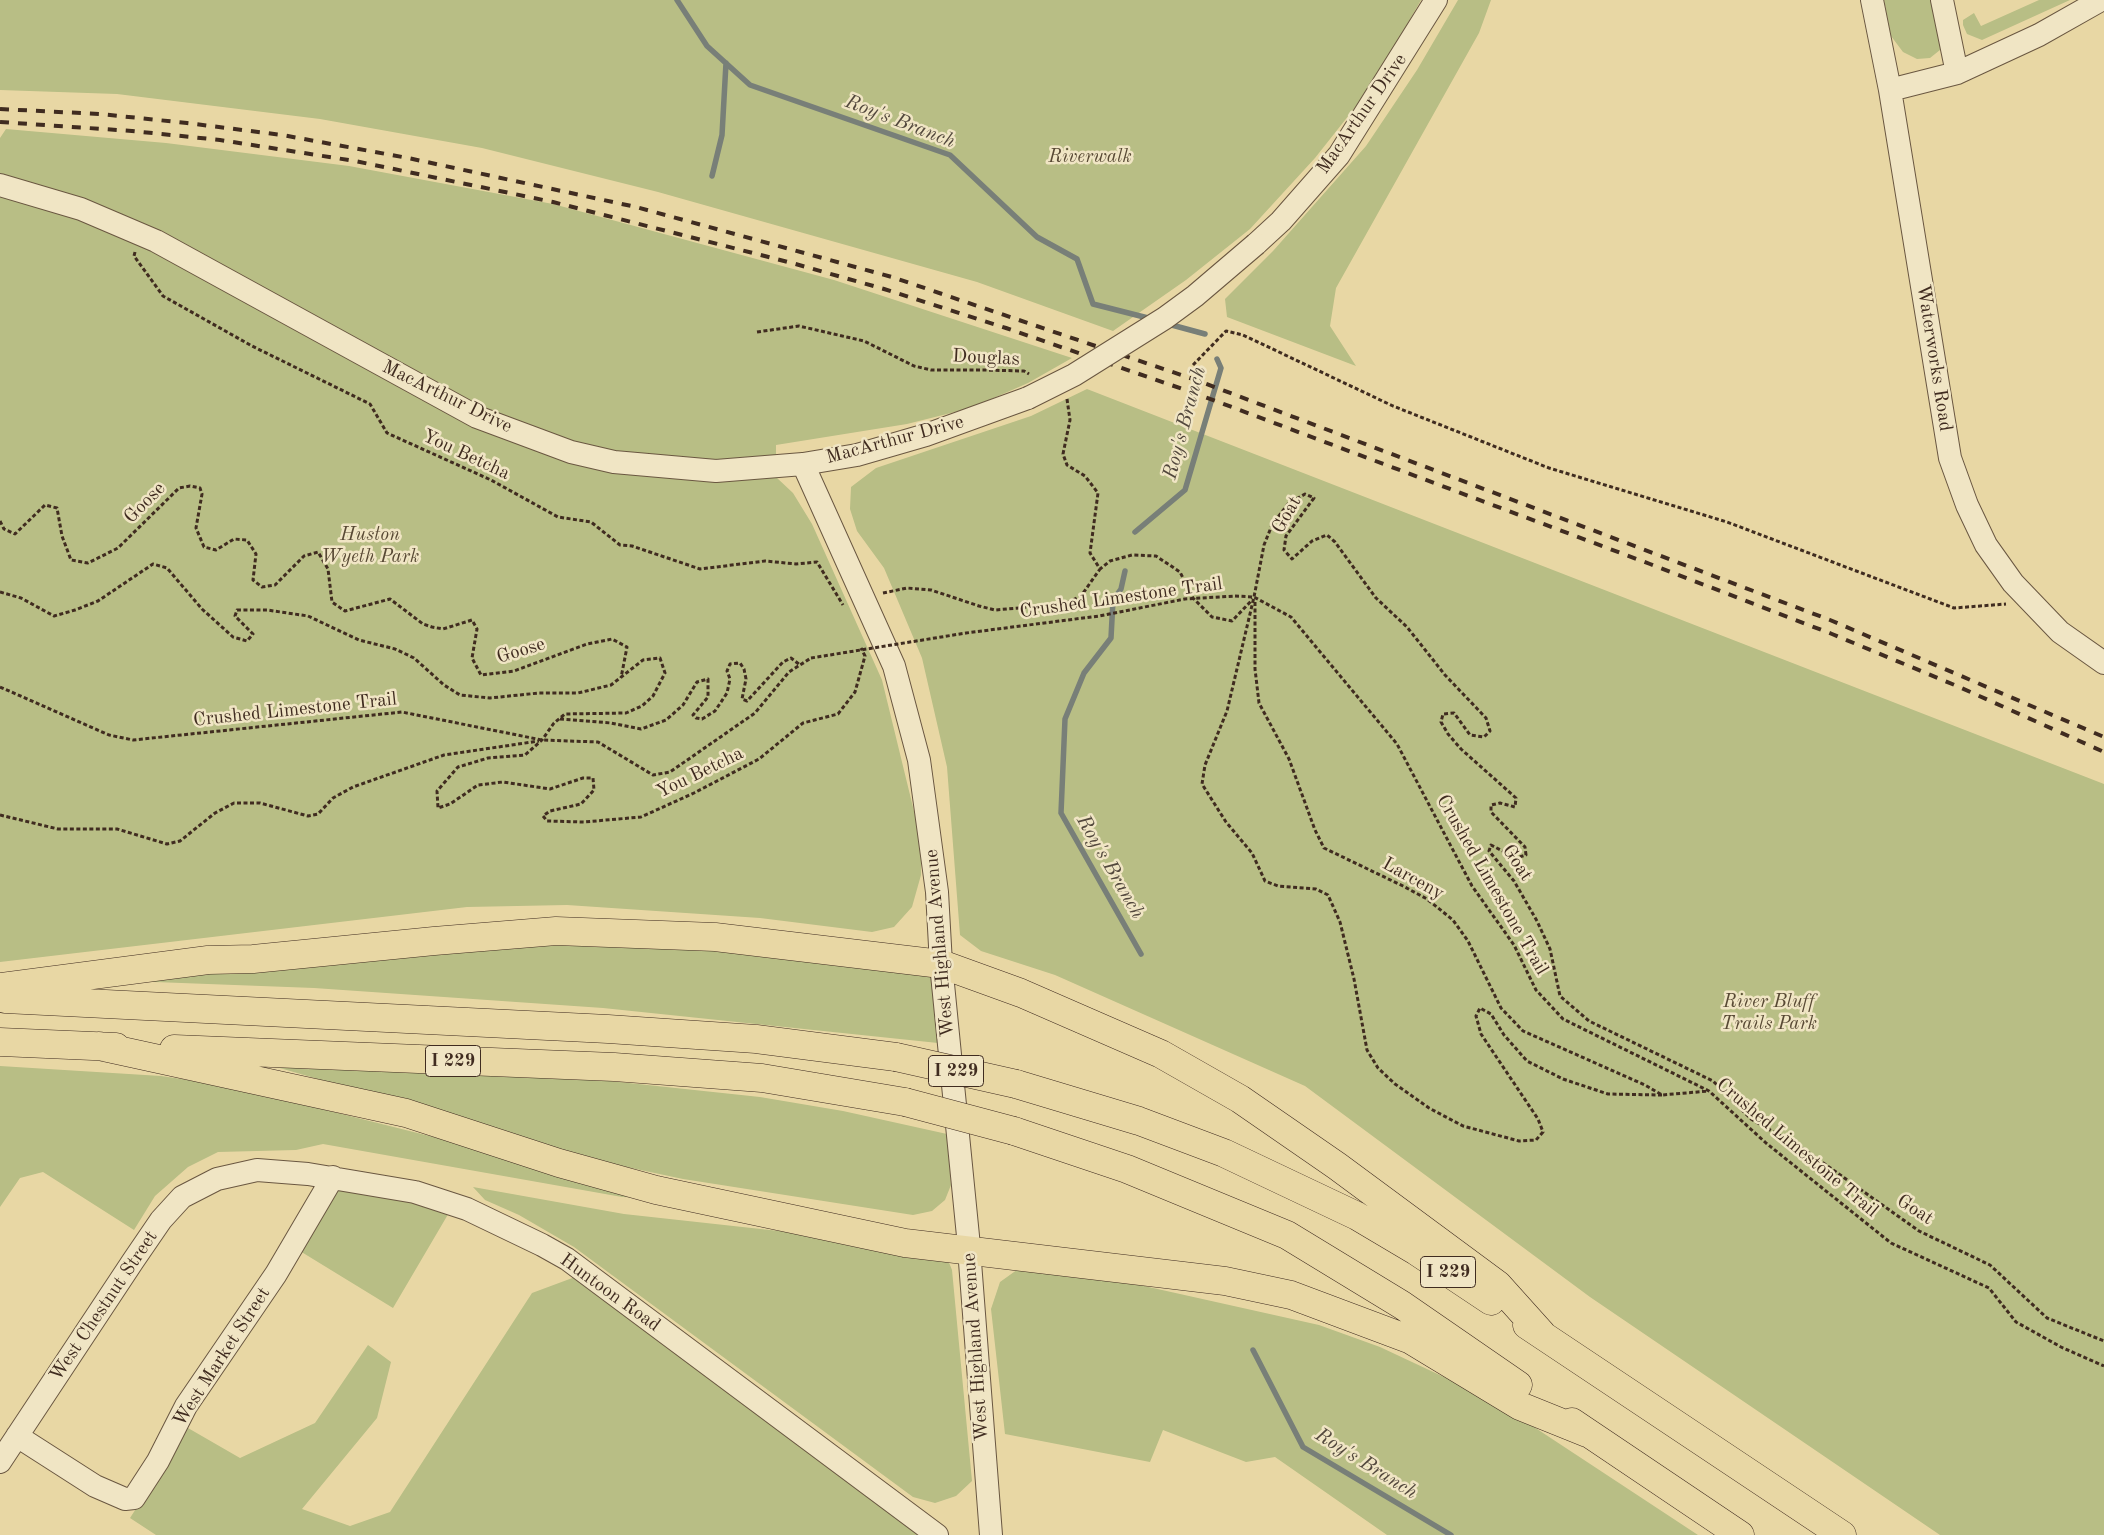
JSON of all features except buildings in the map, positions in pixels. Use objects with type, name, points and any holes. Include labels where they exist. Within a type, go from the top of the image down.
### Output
[{"type":"highway","points":[[0,987],[208,960],[263,958],[556,931],[715,937],[941,964],[1021,993],[1162,1054],[1240,1100],[1338,1166],[1498,1284],[1542,1334]]},
{"type":"highway","name":"I 229","points":[[0,999],[608,1029],[756,1040],[896,1057],[1016,1084],[1139,1121],[1224,1152],[1357,1216],[1416,1251],[1842,1535]]},
{"type":"highway","name":"I 229","points":[[0,1042],[614,1068],[762,1078],[905,1102],[1014,1131],[1127,1169],[1287,1236],[1402,1305],[1587,1433],[1740,1535]]},
{"type":"highway","points":[[99,1046],[406,1113],[559,1163],[656,1190],[905,1242],[1225,1281],[1291,1295],[1411,1340],[1520,1406],[1587,1433]]},
{"type":"street","name":"MacArthur Drive","points":[[0,185],[81,209],[140,234],[477,416],[571,452],[614,462],[716,471],[803,464],[857,455],[926,435],[1028,398],[1074,375],[1165,318],[1195,296],[1281,221],[1339,155],[1436,0]]},
{"type":"street","name":"Waterworks Road","points":[[1872,0],[1878,20],[1890,90],[1950,458],[1967,505],[1986,545],[2013,583],[2030,603],[2060,632],[2104,664]]},
{"type":"street","points":[[1942,0],[1957,73]]},
{"type":"street","points":[[1890,90],[1957,73],[2039,35],[2101,0]]},
{"type":"street","name":"West Highland Avenue","points":[[803,464],[865,597],[894,666],[919,760],[936,883],[941,964],[969,1251],[991,1535]]},
{"type":"street","name":"Huntoon Road","points":[[231,1176],[257,1170],[333,1177],[415,1192],[450,1204],[542,1245],[567,1259],[937,1535]]},
{"type":"street","name":"West Chestnut Street","points":[[0,1462],[161,1220],[182,1197],[217,1179],[231,1176]]},
{"type":"street","name":"West Market Street","points":[[17,1436],[94,1486],[125,1499],[134,1498],[158,1460],[186,1406],[276,1274],[333,1177]]},
{"type":"path","name":"You Betcha","points":[[140,234],[134,256],[163,296],[252,346],[370,404],[387,433],[491,480],[558,517],[591,522],[620,545],[632,546],[700,569],[765,560],[796,564],[817,562],[843,606],[865,597]]},
{"type":"path","name":"Douglas","points":[[758,332],[798,326],[864,341],[914,366],[931,370],[1024,372],[1033,376]]},
{"type":"path","points":[[1193,365],[1226,331],[1243,335],[1393,406],[1549,468],[1727,522],[1954,608],[2030,603]]},
{"type":"path","points":[[1066,396],[1070,420],[1063,454],[1067,465],[1085,476],[1098,493],[1090,553],[1100,569]]},
{"type":"path","name":"Goose","points":[[0,521],[4,529],[15,534],[45,505],[57,508],[62,536],[71,560],[88,562],[118,548],[179,488],[190,486],[200,488],[202,494],[196,528],[204,547],[216,550],[234,539],[247,540],[256,554],[253,580],[262,587],[275,585],[304,556],[318,552],[328,568],[332,602],[345,611],[390,599],[423,624],[432,627],[443,629],[472,620],[478,629],[472,658],[481,676],[514,671],[587,644],[612,639],[627,647],[620,678]]},
{"type":"path","name":"Goat","points":[[1254,597],[1264,545],[1272,525],[1288,504],[1305,494],[1314,498],[1286,536],[1284,550],[1292,559],[1312,540],[1327,535],[1335,542],[1376,598],[1407,627],[1445,676],[1486,718],[1490,731],[1484,737],[1470,735],[1454,713],[1443,714],[1441,722],[1448,734],[1461,749],[1516,798],[1514,807],[1500,803],[1491,805],[1491,812],[1525,847],[1526,855],[1516,858],[1491,845],[1489,851],[1514,881],[1537,921],[1550,949],[1560,996],[1589,1021],[1713,1082],[1751,1119],[1805,1150],[1919,1231],[1990,1265],[2047,1318],[2104,1341]]},
{"type":"path","points":[[865,597],[907,588],[931,590],[995,610],[1064,604],[1080,596],[1100,569],[1110,561],[1132,555],[1156,556],[1180,572],[1193,598],[1212,617],[1232,622],[1254,597]]},
{"type":"path","points":[[0,592],[21,598],[54,616],[98,601],[152,564],[167,568],[202,609],[233,637],[247,641],[253,634],[235,616],[236,610],[267,610],[308,616],[359,640],[395,649],[408,655],[444,686],[460,695],[490,698],[539,693],[578,694],[611,685],[643,660],[660,658],[665,673],[653,696],[642,706],[626,713],[565,714],[542,740],[444,755],[353,787],[333,798],[318,814],[308,816],[260,803],[234,803],[215,813],[180,840],[167,844],[138,833],[117,829],[58,829],[0,815]]},
{"type":"path","points":[[1254,597],[1227,711],[1205,765],[1202,784],[1226,822],[1252,854],[1265,881],[1278,886],[1316,889],[1328,895],[1340,922],[1367,1050],[1378,1068],[1395,1084],[1429,1108],[1463,1126],[1519,1141],[1536,1140],[1543,1132],[1538,1119],[1481,1034],[1476,1016],[1480,1008],[1491,1014],[1504,1035],[1527,1061],[1563,1079],[1608,1094],[1662,1095],[1709,1091]]},
{"type":"path","name":"Crushed Limestone Trail","points":[[0,687],[110,735],[133,740],[402,712],[542,740],[598,742],[653,775],[670,772],[755,713],[789,672],[810,658],[966,633],[1099,616],[1193,598],[1254,597],[1291,617],[1397,744],[1472,886],[1514,945],[1536,990],[1563,1019],[1709,1091],[1766,1143],[1891,1243],[1989,1288],[2016,1322],[2060,1347],[2104,1366]]},
{"type":"path","name":"Larceny","points":[[1254,597],[1255,669],[1260,702],[1289,760],[1315,830],[1324,848],[1411,890],[1427,899],[1453,920],[1468,940],[1501,1008],[1523,1030],[1645,1084],[1662,1095]]},
{"type":"path","name":"You Betcha","points":[[542,740],[525,755],[488,758],[458,767],[437,790],[438,808],[450,804],[478,784],[503,782],[550,789],[583,778],[594,778],[594,790],[581,804],[550,810],[543,816],[547,821],[584,822],[641,817],[694,793],[759,759],[803,723],[838,714],[855,692],[865,656],[858,639]]},
{"type":"path","points":[[560,719],[642,729],[666,720],[684,706],[698,682],[708,679],[708,697],[694,715],[696,718],[702,719],[715,711],[727,693],[730,679],[727,671],[730,664],[740,663],[744,669],[746,679],[742,699],[747,701],[783,662],[791,658],[800,665]]},
{"type":"green space","name":"Riverwalk","points":[[0,0],[1421,0],[1372,86],[1315,158],[1250,229],[1186,280],[1113,331],[977,282],[658,192],[482,148],[320,119],[117,94],[0,90]]},
{"type":"green space","points":[[1458,0],[1491,0],[1479,33],[1336,288],[1330,326],[1356,366],[1227,317],[1225,299],[1273,251],[1366,146],[1417,70]]},
{"type":"green space","points":[[1884,0],[1933,0],[1938,18],[1940,50],[1930,58],[1917,59],[1903,52],[1891,36]]},
{"type":"green space","points":[[2039,0],[2070,0],[1982,40],[1967,34],[1963,25],[1963,20],[1974,13],[1981,26]]},
{"type":"green space","name":"Huston Wyeth Park","points":[[6,129],[166,143],[349,166],[553,204],[834,280],[1072,358],[1028,383],[971,408],[907,424],[776,445],[776,477],[793,493],[812,524],[882,680],[921,840],[921,875],[912,907],[894,927],[872,932],[760,918],[567,905],[467,907],[0,962],[0,138]]},
{"type":"green space","name":"River Bluff Trails Park","points":[[1087,389],[2104,784],[2104,1535],[1940,1535],[1590,1297],[1305,1086],[1055,975],[981,951],[960,935],[947,767],[922,658],[884,568],[857,531],[850,509],[851,487],[876,468],[1031,416]]},
{"type":"green space","points":[[546,927],[935,977],[938,1043],[603,1008],[314,988],[102,980]]},
{"type":"green space","points":[[0,1066],[161,1076],[230,1086],[681,1199],[622,1197],[323,1144],[296,1150],[218,1152],[188,1167],[155,1196],[134,1230],[43,1172],[20,1178],[0,1207]]},
{"type":"green space","points":[[273,1066],[610,1081],[760,1097],[843,1111],[947,1134],[951,1185],[945,1200],[932,1211],[913,1215],[683,1179],[603,1162]]},
{"type":"green space","points":[[349,1183],[450,1211],[393,1308],[295,1248],[329,1193]]},
{"type":"green space","points":[[473,1187],[624,1214],[861,1240],[946,1255],[952,1270],[972,1481],[956,1496],[935,1503],[913,1497],[574,1247],[519,1215],[485,1200]]},
{"type":"green space","points":[[1050,1265],[1319,1325],[1380,1347],[1493,1400],[1698,1535],[1387,1535],[1275,1457],[1246,1462],[1163,1430],[1150,1462],[1005,1434],[991,1309],[1000,1282],[1021,1267]]},
{"type":"green space","points":[[575,1277],[928,1535],[156,1535],[130,1518],[188,1428],[240,1458],[315,1423],[368,1345],[391,1362],[377,1418],[302,1509],[350,1526],[390,1512],[532,1293]]},
{"type":"waterway","name":"Roy's Branch","points":[[677,0],[707,46],[750,85],[950,155],[1037,237],[1077,259],[1093,304],[1152,319]]},
{"type":"waterway","points":[[712,176],[722,135],[726,63]]},
{"type":"waterway","name":"Roy's Branch","points":[[1168,324],[1205,334]]},
{"type":"waterway","name":"Roy's Branch","points":[[1135,532],[1185,490],[1221,368],[1217,359]]},
{"type":"waterway","name":"Roy's Branch","points":[[1125,571],[1121,589],[1113,600],[1111,638],[1084,673],[1065,719],[1061,813],[1141,954]]},
{"type":"waterway","name":"Roy's Branch","points":[[1253,1350],[1303,1447],[1451,1535]]},
{"type":"railway","points":[[0,109],[100,114],[187,123],[282,135],[408,158],[636,207],[892,277],[1196,380],[1830,620],[2104,737]]},
{"type":"railway","points":[[0,122],[132,131],[220,140],[355,161],[553,202],[792,263],[884,289],[1006,328],[1197,394],[1650,564],[1832,634],[1957,686],[2104,752]]}]
